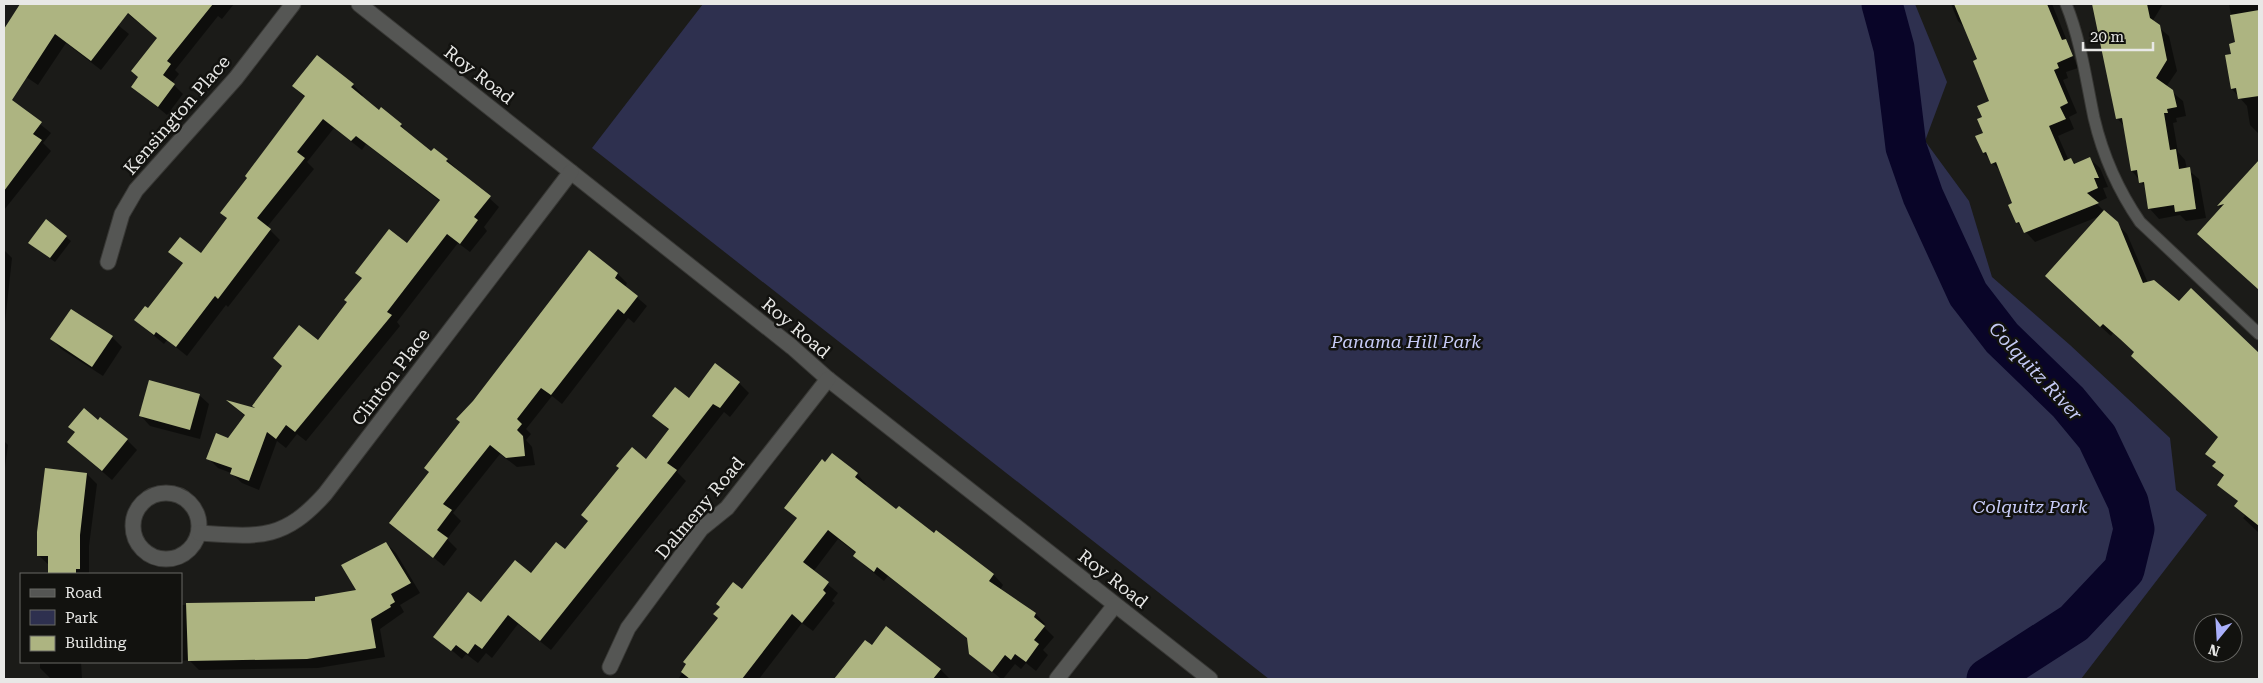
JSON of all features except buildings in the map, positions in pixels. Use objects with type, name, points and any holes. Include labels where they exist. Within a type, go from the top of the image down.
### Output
[{"type":"street","name":"Kensington Place","points":[[108,262],[122,214],[136,190],[236,78],[293,4]]},
{"type":"street","name":"Roy Road","points":[[358,4],[792,347],[828,379],[1210,679]]},
{"type":"street","name":"Clinton Place","points":[[199,533],[243,536],[270,534],[292,524],[308,512],[571,172]]},
{"type":"street","name":"Dalmeny Road","points":[[610,667],[628,628],[702,529],[726,508],[828,379]]},
{"type":"street","points":[[160,493],[173,494],[185,498],[194,508],[199,520],[199,533],[194,545],[185,555],[173,560],[160,559],[148,554],[138,545],[133,533],[133,520],[138,508],[148,498],[160,493]]},
{"type":"street","points":[[1057,679],[1115,606]]},
{"type":"lane","points":[[2066,4],[2074,24],[2095,120],[2106,156],[2125,200],[2140,222],[2259,334]]},
{"type":"green space","name":"Panama Hill Park","points":[[703,4],[1915,4],[1947,82],[1925,141],[1969,201],[1992,277],[2070,345],[2170,438],[2176,490],[2207,515],[2081,679],[1269,679],[592,148]]},
{"type":"waterway","name":"Colquitz River","points":[[1882,4],[1894,48],[1906,147],[1923,196],[1968,294],[2002,338],[2068,402],[2097,437],[2128,502],[2134,529],[2124,570],[2074,623],[1987,679]]},
{"type":"park label","name":"Colquitz Park","points":[[2030,507]]}]
